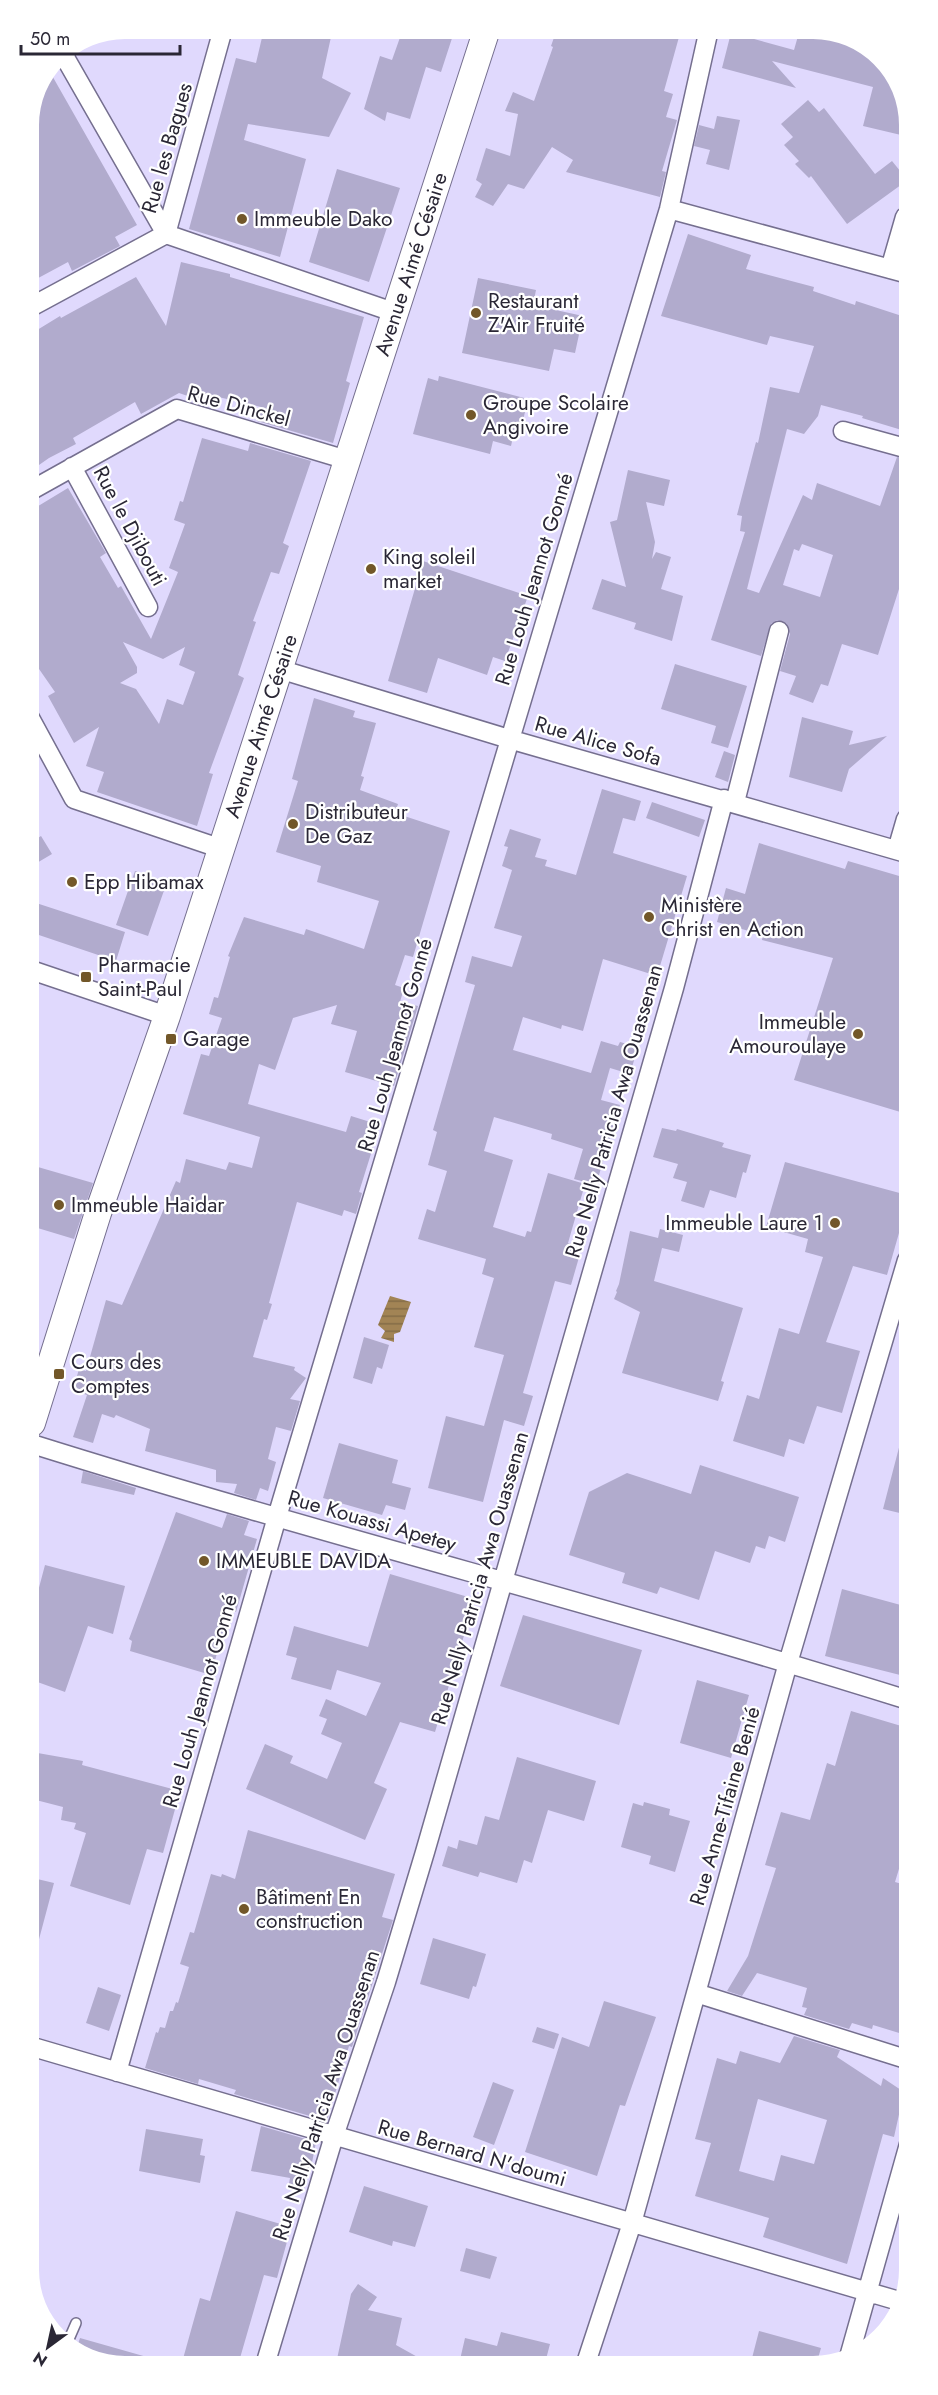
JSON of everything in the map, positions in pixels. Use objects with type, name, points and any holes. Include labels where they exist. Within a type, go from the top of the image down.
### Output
[{"type":"street","name":"Rue les Bagues","points":[[39,303],[166,234],[220,39]]},
{"type":"street","name":"Avenue Aimé Césaire","points":[[39,1401],[98,1213],[222,849],[484,39]]},
{"type":"street","name":"Rue Louh Jeannot Gonné","points":[[117,2072],[277,1517],[669,209],[704,39]]},
{"type":"street","points":[[67,61],[166,234],[396,313]]},
{"type":"street","points":[[669,209],[897,271]]},
{"type":"street","name":"Rue Dinckel","points":[[39,486],[177,409],[347,460]]},
{"type":"street","points":[[843,431],[899,446]]},
{"type":"street","name":"Rue le Djibouti","points":[[72,466],[148,607]]},
{"type":"street","name":"Rue Nelly Patricia Awa Ouassenan","points":[[268,2356],[334,2136],[393,1960],[779,631]]},
{"type":"street","name":"Rue Alice Sofa","points":[[279,669],[509,739],[899,850]]},
{"type":"street","points":[[39,735],[74,799],[222,849]]},
{"type":"street","points":[[39,973],[167,1016]]},
{"type":"street","name":"Rue Anne-Tifaine Benié","points":[[588,2356],[632,2223],[788,1662],[899,1287]]},
{"type":"street","name":"Rue Kouassi Apetey","points":[[39,1446],[277,1517],[788,1662],[899,1697]]},
{"type":"street","points":[[696,1993],[899,2057]]},
{"type":"street","name":"Rue Bernard N'doumi","points":[[39,2049],[893,2299]]},
{"type":"street","points":[[852,2347],[899,2179]]},
{"type":"shaded area","points":[[390,1296],[411,1302],[400,1332],[394,1334],[394,1342],[381,1338],[385,1331],[378,1325]]},
{"type":"building","points":[[262,39],[331,39],[322,78],[351,93],[329,137],[248,124],[244,140],[306,159],[280,257],[189,229],[236,58],[256,63]]},
{"type":"building","points":[[399,39],[452,39],[441,72],[426,67],[410,119],[387,112],[385,121],[364,109],[380,56],[392,60]]},
{"type":"building","points":[[553,39],[678,39],[664,91],[673,94],[666,117],[677,120],[662,171],[666,172],[660,197],[566,172],[573,160],[552,147],[524,189],[508,184],[493,206],[475,197],[482,184],[476,180],[486,148],[510,156],[518,114],[505,111],[513,92],[534,101],[553,47],[551,46]]},
{"type":"building","points":[[729,39],[754,39],[794,50],[797,39],[819,39],[846,46],[874,64],[885,77],[894,97],[899,135],[863,126],[873,87],[772,61],[796,88],[722,68]]},
{"type":"building","points":[[54,78],[137,225],[115,237],[120,246],[72,271],[68,262],[39,278],[39,119],[42,103]]},
{"type":"building","points":[[808,100],[819,112],[824,108],[875,174],[892,161],[899,170],[899,186],[847,224],[811,176],[809,178],[795,164],[799,161],[784,145],[793,137],[781,124]]},
{"type":"building","points":[[717,116],[740,120],[729,170],[706,164],[710,150],[694,146],[699,125],[714,129]]},
{"type":"building","points":[[337,169],[400,188],[369,282],[309,262]]},
{"type":"building","points":[[688,234],[751,255],[746,269],[814,287],[813,291],[855,305],[856,301],[899,315],[899,429],[862,418],[863,416],[821,405],[818,416],[804,434],[787,429],[747,589],[759,593],[803,495],[812,500],[817,483],[880,506],[897,457],[899,458],[899,589],[878,655],[842,644],[828,686],[821,684],[813,703],[789,694],[796,676],[780,671],[790,634],[786,623],[777,620],[771,624],[761,656],[711,640],[745,532],[740,531],[742,516],[737,515],[756,442],[758,443],[770,387],[799,393],[814,346],[770,336],[767,345],[661,316]],"holes":[[[802,544],[833,555],[820,597],[783,585],[794,549],[799,551]]]},
{"type":"building","points":[[181,262],[230,274],[230,277],[364,317],[346,381],[350,383],[333,443],[257,421],[261,407],[214,396],[211,404],[179,393],[141,414],[135,402],[73,438],[76,444],[39,465],[39,329],[136,277],[166,326]]},
{"type":"building","points":[[478,278],[536,290],[533,305],[583,316],[575,353],[554,349],[549,371],[462,353]]},
{"type":"building","points":[[439,376],[528,399],[521,429],[515,428],[511,446],[493,441],[490,454],[413,434],[428,378],[438,381]]},
{"type":"building","points":[[202,438],[248,451],[250,443],[311,461],[283,543],[289,546],[279,574],[271,572],[253,621],[256,622],[238,675],[244,678],[209,773],[213,774],[197,826],[97,792],[104,772],[86,766],[99,727],[74,743],[48,696],[55,692],[39,669],[39,506],[68,488],[106,553],[100,557],[118,588],[121,586],[151,639],[178,572],[169,568],[185,524],[174,520],[180,501],[183,502]],"holes":[[[123,642],[163,659],[185,647],[179,665],[195,672],[183,705],[167,699],[159,724],[136,689],[120,683],[137,673],[137,667]]]},
{"type":"building","points":[[628,470],[670,480],[664,506],[646,502],[655,542],[652,559],[656,552],[671,557],[661,589],[683,596],[672,641],[634,629],[636,623],[592,609],[602,579],[626,587],[610,522],[617,520]]},
{"type":"building","points":[[423,561],[528,596],[505,661],[493,657],[487,675],[438,658],[427,693],[388,681]]},
{"type":"building","points":[[675,664],[747,686],[728,748],[711,743],[716,726],[661,709]]},
{"type":"building","points":[[314,698],[355,711],[353,717],[376,723],[361,776],[364,777],[360,790],[398,804],[395,813],[450,831],[413,957],[405,955],[395,985],[404,988],[400,1002],[418,1006],[394,1086],[345,1072],[357,1031],[331,1024],[337,1005],[293,1018],[275,1070],[259,1064],[248,1104],[346,1132],[351,1116],[380,1125],[359,1192],[362,1193],[356,1214],[344,1210],[342,1216],[297,1202],[269,1303],[272,1304],[267,1320],[264,1319],[253,1357],[295,1367],[294,1370],[306,1378],[290,1399],[300,1401],[291,1431],[276,1427],[268,1459],[276,1462],[268,1491],[260,1488],[256,1500],[234,1493],[237,1484],[216,1482],[216,1470],[145,1451],[150,1429],[116,1415],[114,1418],[102,1414],[93,1443],[73,1437],[87,1395],[73,1390],[79,1369],[86,1371],[106,1300],[122,1305],[176,1181],[180,1183],[186,1159],[226,1170],[229,1162],[252,1168],[260,1137],[183,1114],[201,1054],[209,1056],[222,1018],[209,1014],[214,997],[218,998],[230,957],[228,956],[244,917],[304,935],[306,929],[364,949],[379,901],[317,882],[321,866],[276,852],[298,781],[292,779]]},
{"type":"building","points":[[802,717],[853,731],[849,745],[887,736],[849,769],[842,792],[789,777]]},
{"type":"building","points":[[724,751],[735,755],[728,782],[715,777]]},
{"type":"building","points":[[602,789],[641,801],[635,821],[623,818],[613,853],[687,876],[660,966],[657,965],[654,975],[603,959],[583,1031],[562,1025],[561,1029],[523,1017],[513,1050],[591,1073],[601,1041],[618,1046],[620,1042],[638,1047],[630,1074],[610,1068],[601,1100],[620,1105],[596,1185],[574,1179],[583,1149],[551,1139],[552,1134],[494,1117],[484,1151],[513,1160],[493,1227],[525,1237],[527,1231],[531,1232],[548,1173],[585,1184],[568,1243],[582,1247],[571,1285],[555,1281],[523,1393],[533,1396],[524,1426],[504,1420],[483,1502],[428,1488],[446,1416],[484,1426],[504,1355],[474,1347],[494,1278],[482,1274],[486,1259],[418,1239],[427,1209],[435,1212],[447,1171],[428,1165],[437,1132],[433,1130],[475,985],[465,982],[472,956],[512,967],[522,936],[494,928],[512,870],[502,866],[508,847],[504,846],[510,829],[541,839],[535,857],[547,860],[545,866],[576,875]]},
{"type":"building","points":[[652,802],[705,820],[699,837],[646,818]]},
{"type":"building","points":[[41,836],[52,854],[39,862],[39,837]]},
{"type":"building","points":[[759,843],[845,869],[848,861],[899,876],[899,1112],[794,1080],[833,958],[762,940],[763,935],[717,922],[726,888],[745,894]]},
{"type":"building","points":[[135,871],[167,882],[148,936],[116,925]]},
{"type":"building","points":[[39,904],[125,932],[116,961],[39,935]]},
{"type":"building","points":[[662,1128],[676,1131],[677,1129],[724,1143],[722,1147],[751,1155],[746,1173],[743,1172],[736,1198],[710,1190],[704,1208],[681,1201],[687,1182],[673,1178],[678,1164],[653,1157]]},
{"type":"building","points":[[785,1162],[899,1193],[899,1233],[887,1275],[853,1266],[826,1342],[860,1351],[842,1413],[817,1406],[804,1444],[789,1439],[784,1457],[733,1441],[747,1395],[759,1399],[779,1328],[799,1334],[823,1257],[805,1252],[808,1239],[766,1227]]},
{"type":"building","name":"Immeuble Haidar","points":[[39,1167],[93,1183],[74,1239],[39,1228]]},
{"type":"building","points":[[660,1229],[683,1235],[679,1252],[662,1248],[654,1281],[743,1308],[721,1381],[724,1382],[718,1401],[622,1373],[640,1312],[614,1299],[630,1231],[658,1238]]},
{"type":"building","points":[[364,1337],[389,1345],[382,1369],[377,1367],[372,1384],[353,1378]]},
{"type":"building","points":[[339,1443],[398,1460],[392,1483],[411,1488],[405,1510],[386,1505],[382,1515],[323,1498]]},
{"type":"building","points":[[899,1448],[899,1513],[883,1509]]},
{"type":"building","points":[[700,1465],[799,1497],[785,1542],[769,1536],[765,1549],[756,1546],[750,1563],[715,1551],[699,1600],[660,1587],[657,1594],[622,1583],[625,1573],[569,1555],[589,1492],[627,1473],[691,1494]]},
{"type":"building","points":[[83,1471],[136,1488],[134,1495],[81,1483]]},
{"type":"building","points":[[176,1512],[222,1528],[227,1514],[249,1521],[244,1535],[257,1539],[236,1612],[229,1610],[211,1675],[130,1651],[132,1641],[129,1639]]},
{"type":"building","points":[[45,1565],[125,1586],[113,1634],[88,1626],[65,1692],[39,1683],[39,1588]]},
{"type":"building","points":[[390,1574],[475,1599],[435,1732],[400,1722],[374,1783],[387,1789],[365,1840],[246,1789],[265,1744],[293,1756],[290,1763],[327,1779],[342,1743],[321,1734],[327,1719],[319,1716],[326,1699],[366,1716],[381,1683],[337,1670],[331,1690],[291,1679],[297,1658],[286,1655],[294,1626],[368,1647]]},
{"type":"building","points":[[842,1589],[899,1605],[899,1675],[825,1656]]},
{"type":"building","points":[[523,1615],[642,1650],[619,1725],[500,1686]]},
{"type":"building","points":[[697,1680],[749,1695],[731,1758],[680,1743]]},
{"type":"building","points":[[851,1711],[899,1725],[899,1869],[895,1882],[899,1883],[899,2033],[873,2025],[872,2029],[852,2023],[849,2029],[804,2015],[807,2008],[802,2007],[807,1988],[757,1973],[742,1996],[727,1991],[748,1956],[776,1868],[765,1865],[781,1812],[810,1820],[827,1763],[835,1766]]},
{"type":"building","points":[[39,1753],[83,1761],[82,1765],[180,1791],[163,1853],[147,1849],[130,1905],[70,1886],[86,1833],[74,1829],[76,1823],[61,1820],[63,1807],[39,1801]]},
{"type":"building","points":[[517,1757],[596,1781],[584,1821],[548,1810],[532,1863],[524,1860],[517,1883],[480,1872],[478,1877],[442,1866],[448,1846],[457,1849],[459,1840],[477,1845],[485,1816],[499,1820]]},
{"type":"building","points":[[644,1802],[670,1809],[669,1815],[690,1821],[675,1872],[649,1864],[651,1856],[621,1847],[633,1803],[643,1806]]},
{"type":"building","points":[[248,1830],[395,1874],[382,1917],[393,1920],[352,2047],[349,2046],[327,2121],[234,2094],[236,2090],[199,2079],[198,2084],[145,2068],[156,2032],[158,2033],[160,2027],[165,2028],[170,2011],[173,2011],[176,2002],[178,2003],[189,1967],[180,1964],[190,1932],[194,1933],[211,1874],[221,1877],[222,1874],[235,1879]]},
{"type":"building","points":[[39,1879],[54,1883],[39,1939]]},
{"type":"building","points":[[433,1938],[486,1954],[476,1987],[473,1986],[469,1999],[420,1984]]},
{"type":"building","points":[[98,1987],[121,1995],[109,2031],[86,2023]]},
{"type":"building","points":[[604,2001],[656,2017],[625,2106],[620,2105],[597,2176],[525,2152],[562,2037],[589,2047]]},
{"type":"building","points":[[537,2027],[559,2034],[554,2049],[532,2042]]},
{"type":"building","points":[[794,2036],[840,2050],[837,2057],[881,2086],[883,2078],[899,2089],[899,2114],[894,2137],[883,2134],[847,2264],[763,2237],[769,2218],[695,2196],[711,2143],[695,2139],[717,2058],[736,2064],[740,2051],[780,2063]],"holes":[[[758,2099],[827,2120],[814,2164],[781,2155],[774,2181],[739,2171]]]},
{"type":"building","points":[[493,2082],[514,2090],[494,2145],[473,2137]]},
{"type":"building","points":[[261,2126],[316,2142],[304,2192],[288,2189],[290,2178],[251,2171]]},
{"type":"building","points":[[146,2129],[203,2139],[200,2155],[205,2156],[200,2183],[139,2171]]},
{"type":"building","points":[[364,2186],[428,2206],[415,2247],[393,2241],[392,2246],[349,2232]]},
{"type":"building","points":[[236,2211],[291,2227],[277,2278],[264,2275],[241,2356],[184,2356],[200,2298],[210,2301]]},
{"type":"building","points":[[466,2248],[497,2257],[490,2279],[460,2271]]},
{"type":"building","points":[[358,2284],[377,2297],[368,2310],[402,2318],[396,2345],[416,2356],[338,2356],[351,2294]]},
{"type":"building","points":[[759,2331],[821,2348],[819,2355],[813,2356],[753,2356]]},
{"type":"building","points":[[501,2332],[550,2344],[547,2356],[461,2356],[465,2338],[497,2346]]},
{"type":"building","points":[[80,2338],[143,2356],[119,2356],[87,2347],[79,2342]]},
{"type":"place","name":"Immeuble Dako","points":[[242,219]]},
{"type":"place","name":"Restaurant Z'Air Fruité","points":[[476,313]]},
{"type":"place","name":"Groupe Scolaire Angivoire","points":[[471,415]]},
{"type":"place","name":"King soleil market","points":[[371,569]]},
{"type":"place","name":"Distributeur De Gaz","points":[[293,824]]},
{"type":"place","name":"Epp Hibamax","points":[[72,882]]},
{"type":"place","name":"Ministère Christ en Action","points":[[649,917]]},
{"type":"place","name":"Pharmacie Saint-Paul","points":[[86,977]]},
{"type":"place","name":"Immeuble Amouroulaye","points":[[858,1034]]},
{"type":"place","name":"Garage","points":[[171,1039]]},
{"type":"place","name":"Immeuble Haidar","points":[[59,1205]]},
{"type":"place","name":"Immeuble Laure 1","points":[[835,1223]]},
{"type":"place","name":"Cours des Comptes","points":[[59,1374]]},
{"type":"place","name":"IMMEUBLE DAVIDA","points":[[204,1561]]},
{"type":"place","name":"Bâtiment En construction","points":[[244,1909]]}]
